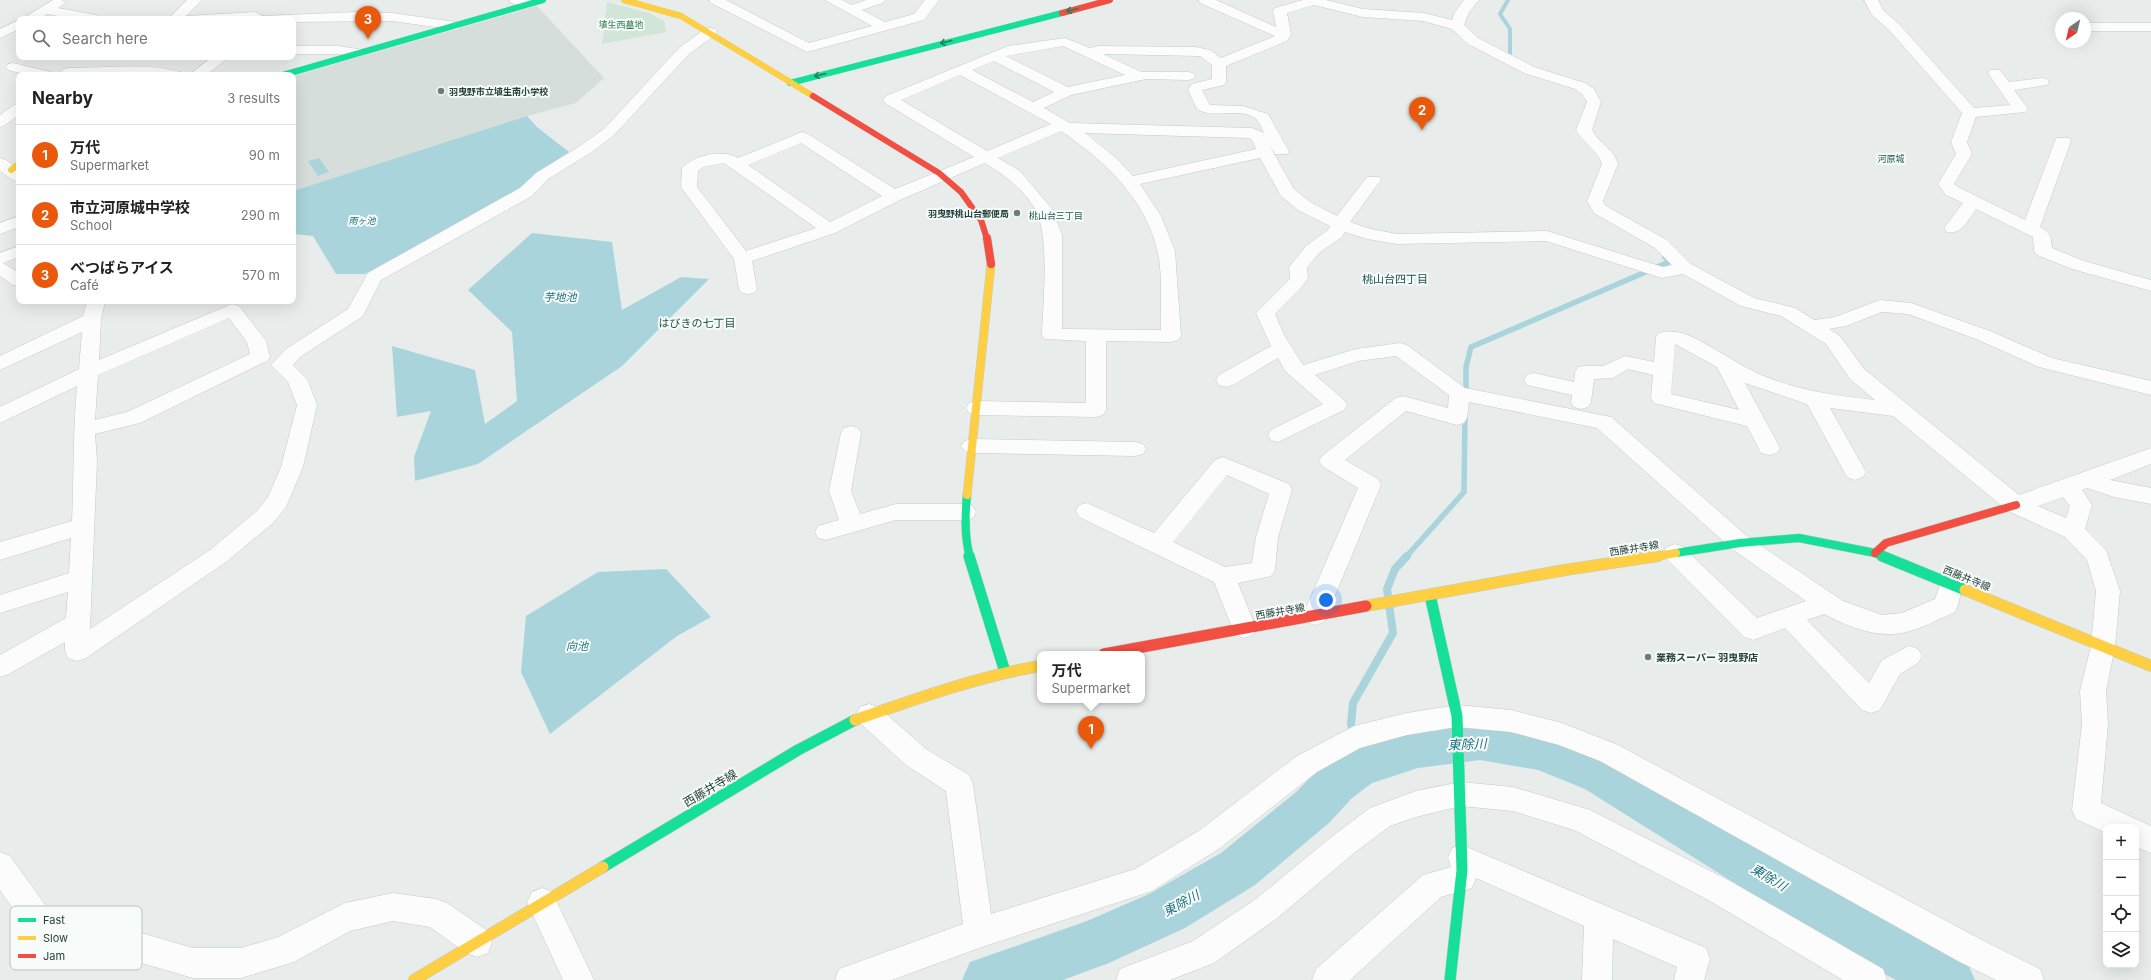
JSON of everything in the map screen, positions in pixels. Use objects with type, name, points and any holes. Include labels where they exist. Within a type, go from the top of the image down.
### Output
[{"type":"street","points":[[34,16],[64,0]]},
{"type":"street","points":[[179,16],[195,0]]},
{"type":"street","points":[[516,0],[529,4]]},
{"type":"street","points":[[293,72],[544,0]]},
{"type":"street","points":[[624,0],[681,16],[710,32],[790,83],[941,175],[962,192],[979,213],[988,234],[992,259],[965,512],[967,548],[1005,672]]},
{"type":"street","points":[[716,0],[807,48],[919,17],[932,0]]},
{"type":"street","points":[[832,0],[884,27]]},
{"type":"street","points":[[851,10],[878,0]]},
{"type":"street","points":[[779,76],[1076,0]]},
{"type":"street","points":[[790,83],[1110,0]]},
{"type":"street","points":[[1206,0],[1271,30],[1284,34]]},
{"type":"street","points":[[1351,10],[1367,0]]},
{"type":"street","points":[[1872,0],[1877,12],[1895,28],[1970,113]]},
{"type":"street","points":[[1219,64],[1282,38],[1284,34],[1280,11],[1290,3],[1314,1],[1363,13],[1424,17],[1457,26],[1474,41],[1529,70],[1580,86],[1589,92],[1594,102],[1584,130],[1588,138],[1608,157],[1610,164],[1595,202],[1600,210],[1661,244],[1685,268],[1748,302],[1788,312],[1833,340],[1857,374],[1899,410],[2016,505],[2073,531],[2098,556],[2108,591],[2103,646],[2093,690],[2095,724],[2086,810],[2117,824]]},
{"type":"street","points":[[1457,26],[1459,15],[1465,2]]},
{"type":"street","points":[[1415,6],[1424,17]]},
{"type":"street","points":[[45,10],[79,16]]},
{"type":"street","points":[[242,16],[392,16],[456,26]]},
{"type":"street","points":[[8,33],[16,26]]},
{"type":"street","points":[[2091,27],[2151,27]]},
{"type":"street","points":[[94,310],[84,430],[86,461],[77,651],[218,556],[265,517],[278,501],[292,467],[307,405],[297,379],[281,365],[293,353],[356,312],[374,277],[526,192],[542,176],[586,149],[609,132],[684,51],[710,32]]},
{"type":"street","points":[[961,70],[1032,108],[1093,144],[1131,181],[1150,214],[1166,252],[1171,336],[1096,337],[1052,335],[1053,235],[1044,209],[1014,174],[890,100],[1008,50],[1065,42],[1139,76]]},
{"type":"street","points":[[296,50],[338,50],[359,53]]},
{"type":"street","points":[[1090,53],[1098,50],[1196,51],[1205,53],[1219,64]]},
{"type":"street","points":[[996,56],[1066,92]]},
{"type":"street","points":[[121,72],[134,60]]},
{"type":"street","points":[[200,72],[218,60]]},
{"type":"street","points":[[1219,64],[1218,82],[1197,87],[1195,90],[1202,106],[1206,108],[1250,111],[1263,117],[1281,152],[1284,170],[1308,200],[1322,208],[1337,223]]},
{"type":"street","points":[[14,67],[34,72]]},
{"type":"street","points":[[69,72],[152,72]]},
{"type":"street","points":[[1970,113],[2020,109],[1995,73]]},
{"type":"street","points":[[1032,108],[1066,92],[1139,76],[1188,76]]},
{"type":"street","points":[[2005,87],[2042,82]]},
{"type":"street","points":[[0,122],[16,110]]},
{"type":"street","points":[[1970,113],[1959,142],[1964,154],[1946,184],[1952,191],[2031,228],[2042,235],[2043,250],[2078,265],[2151,286]]},
{"type":"street","points":[[743,258],[829,230],[894,196],[941,175],[986,156],[1065,127],[1252,133],[1259,137],[1265,152],[1287,192],[1304,206],[1337,223],[1367,234],[1397,239],[1548,236],[1662,273],[1685,268]]},
{"type":"street","points":[[737,164],[802,137],[894,196]]},
{"type":"street","points":[[2031,228],[2063,141]]},
{"type":"street","points":[[1131,181],[1265,152]]},
{"type":"street","points":[[748,289],[743,258],[730,243],[689,187],[690,168],[698,163],[728,158],[829,230]]},
{"type":"street","points":[[1278,435],[1337,405],[1292,366],[1274,335],[1265,313],[1294,285],[1299,278],[1298,267],[1313,249],[1336,233],[1337,223],[1373,180]]},
{"type":"street","points":[[1953,228],[1973,201]]},
{"type":"street","points":[[0,229],[16,222]]},
{"type":"street","points":[[0,259],[16,252]]},
{"type":"street","points":[[0,268],[16,279]]},
{"type":"street","points":[[1810,326],[1839,322],[1880,306],[1911,309],[1983,335],[2046,363],[2151,388]]},
{"type":"street","points":[[0,364],[94,310]]},
{"type":"street","points":[[0,416],[88,372],[232,310],[256,341],[260,357],[133,418],[84,430]]},
{"type":"street","points":[[976,408],[1096,410],[1096,337]]},
{"type":"street","points":[[1755,421],[1661,398],[1666,338],[1683,339],[1750,378],[1798,395],[1899,410]]},
{"type":"street","points":[[1226,380],[1281,348]]},
{"type":"street","points":[[1300,373],[1356,355],[1400,349],[1459,393],[1604,422],[1740,543],[1827,603],[1863,620],[1882,625],[1905,623],[1946,605],[1951,583]]},
{"type":"street","points":[[1534,380],[1582,397],[1585,372],[1606,373],[1625,362],[1663,371]]},
{"type":"street","points":[[1725,363],[1769,448]]},
{"type":"street","points":[[1315,615],[1370,485],[1330,461],[1403,403],[1457,418],[1459,393]]},
{"type":"street","points":[[1814,398],[1855,472]]},
{"type":"street","points":[[851,433],[840,490],[852,524]]},
{"type":"street","points":[[972,446],[1135,449]]},
{"type":"street","points":[[1875,553],[1886,543],[2016,505],[2118,469],[2151,455]]},
{"type":"street","points":[[1086,510],[1157,545],[1223,576],[1262,570],[1267,537],[1281,490],[1223,464],[1157,545]]},
{"type":"street","points":[[2077,483],[2151,496]]},
{"type":"street","points":[[2073,531],[2081,505],[2077,483]]},
{"type":"street","points":[[826,532],[896,512],[965,512]]},
{"type":"street","points":[[0,550],[83,526]]},
{"type":"street","name":"西藤井寺線","points":[[1120,651],[1558,571],[1740,543],[1799,538],[1875,553],[2151,666]]},
{"type":"street","points":[[1675,553],[1753,630],[1827,603]]},
{"type":"street","points":[[1223,576],[1244,628]]},
{"type":"street","points":[[0,604],[80,579]]},
{"type":"street","points":[[1430,595],[1457,716],[1461,794],[1462,868],[1450,980]]},
{"type":"street","points":[[1789,617],[1872,702],[1891,667],[1909,656]]},
{"type":"street","points":[[0,667],[78,623]]},
{"type":"street","name":"西藤井寺線","points":[[414,980],[798,750],[857,719],[1005,672],[1037,667]]},
{"type":"street","points":[[869,715],[916,757],[959,784],[979,933]]},
{"type":"street","points":[[850,980],[979,933],[1142,882],[1210,839],[1307,764],[1354,738],[1407,724],[1457,716],[1511,720],[1562,734],[1609,753],[1969,950],[2029,980]]},
{"type":"street","points":[[1131,980],[1203,952],[1266,910],[1344,844],[1380,817],[1416,804],[1461,794],[1513,799],[1580,819],[1720,891],[1872,980]]},
{"type":"street","points":[[2139,834],[2151,840]]},
{"type":"street","points":[[0,866],[28,906]]},
{"type":"street","points":[[1462,868],[1599,917],[1694,959],[1689,980]]},
{"type":"street","points":[[1327,980],[1433,885],[1462,868]]},
{"type":"street","points":[[542,902],[579,980]]},
{"type":"street","points":[[142,949],[193,963],[241,963],[283,951],[344,918],[393,907],[436,913],[477,942]]},
{"type":"street","points":[[1597,980],[1599,917]]},
{"type":"shaded area","name":"羽曳野市立埴生南小学校","points":[[537,6],[604,78],[576,103],[527,116],[296,190],[296,75]]},
{"type":"green space","name":"埴生西墓地","points":[[607,2],[649,13],[664,21],[666,32],[602,44]]},
{"type":"water","name":"雨ヶ池","points":[[527,116],[537,127],[569,152],[519,189],[365,274],[336,274],[313,236],[296,234],[296,190]]},
{"type":"water","points":[[319,158],[329,172],[318,176],[308,161]]},
{"type":"water","name":"芋地池","points":[[532,233],[612,242],[622,310],[681,277],[709,279],[622,366],[478,464],[415,481],[414,457],[431,411],[397,417],[392,346],[475,370],[485,424],[517,401],[512,332],[468,290]]},
{"type":"water","name":"向池","points":[[666,569],[711,617],[677,636],[550,734],[521,672],[526,616],[598,572]]},
{"type":"waterway","points":[[1508,0],[1500,14],[1510,29],[1510,62]]},
{"type":"waterway","points":[[1466,395],[1466,367],[1471,347],[1669,262],[1665,257]]},
{"type":"waterway","points":[[1406,557],[1464,492],[1465,414]]},
{"type":"waterway","points":[[1353,735],[1351,724],[1353,703],[1393,633],[1387,589],[1395,569],[1407,556]]},
{"type":"waterway","name":"東除川","points":[[988,980],[1091,945],[1167,911],[1238,869],[1313,807],[1336,783],[1357,768],[1418,748],[1480,741],[1541,751],[1601,775],[1865,936],[1949,980]]},
{"type":"waterway","points":[[1354,744],[1357,768]]},
{"type":"traffic: fast","points":[[293,72],[543,0]]},
{"type":"traffic: fast","points":[[790,83],[1062,13]]},
{"type":"traffic: fast","points":[[967,495],[965,512],[967,548],[1005,672]]},
{"type":"traffic: fast","points":[[1676,553],[1740,543],[1799,538],[1875,553],[1965,590]]},
{"type":"traffic: fast","points":[[1430,595],[1457,716],[1462,870],[1450,980]]},
{"type":"traffic: fast","points":[[603,867],[798,750],[855,720]]},
{"type":"traffic: slow","points":[[624,0],[681,16],[813,96]]},
{"type":"traffic: slow","points":[[11,170],[16,166]]},
{"type":"traffic: slow","points":[[967,495],[991,264]]},
{"type":"traffic: slow","points":[[1366,606],[1565,570],[1676,553]]},
{"type":"traffic: slow","points":[[1965,590],[2151,666]]},
{"type":"traffic: slow","points":[[855,720],[962,684],[1005,672],[1037,667]]},
{"type":"traffic: slow","points":[[414,980],[603,867]]},
{"type":"traffic: jam","points":[[1062,13],[1110,0]]},
{"type":"traffic: jam","points":[[813,96],[939,173],[961,192],[981,220],[989,244],[991,264]]},
{"type":"traffic: jam","points":[[1875,553],[1886,543],[2016,505]]},
{"type":"traffic: jam","points":[[1120,651],[1366,606]]},
{"type":"place","name":"べつばらアイス","points":[[368,39]]},
{"type":"place","name":"羽曳野市立埴生南小学校","points":[[441,91]]},
{"type":"place","name":"市立河原城中学校","points":[[1422,130]]},
{"type":"place","name":"羽曳野桃山台郵便局","points":[[1017,213]]},
{"type":"place","name":"業務スーパー 羽曳野店","points":[[1648,657]]},
{"type":"place","name":"万代","points":[[1091,749]]},
{"type":"district","name":"河原城","points":[[1891,158]]},
{"type":"district","name":"桃山台三丁目","points":[[1056,215]]},
{"type":"district","name":"桃山台四丁目","points":[[1395,279]]},
{"type":"district","name":"はびきの七丁目","points":[[697,323]]}]
